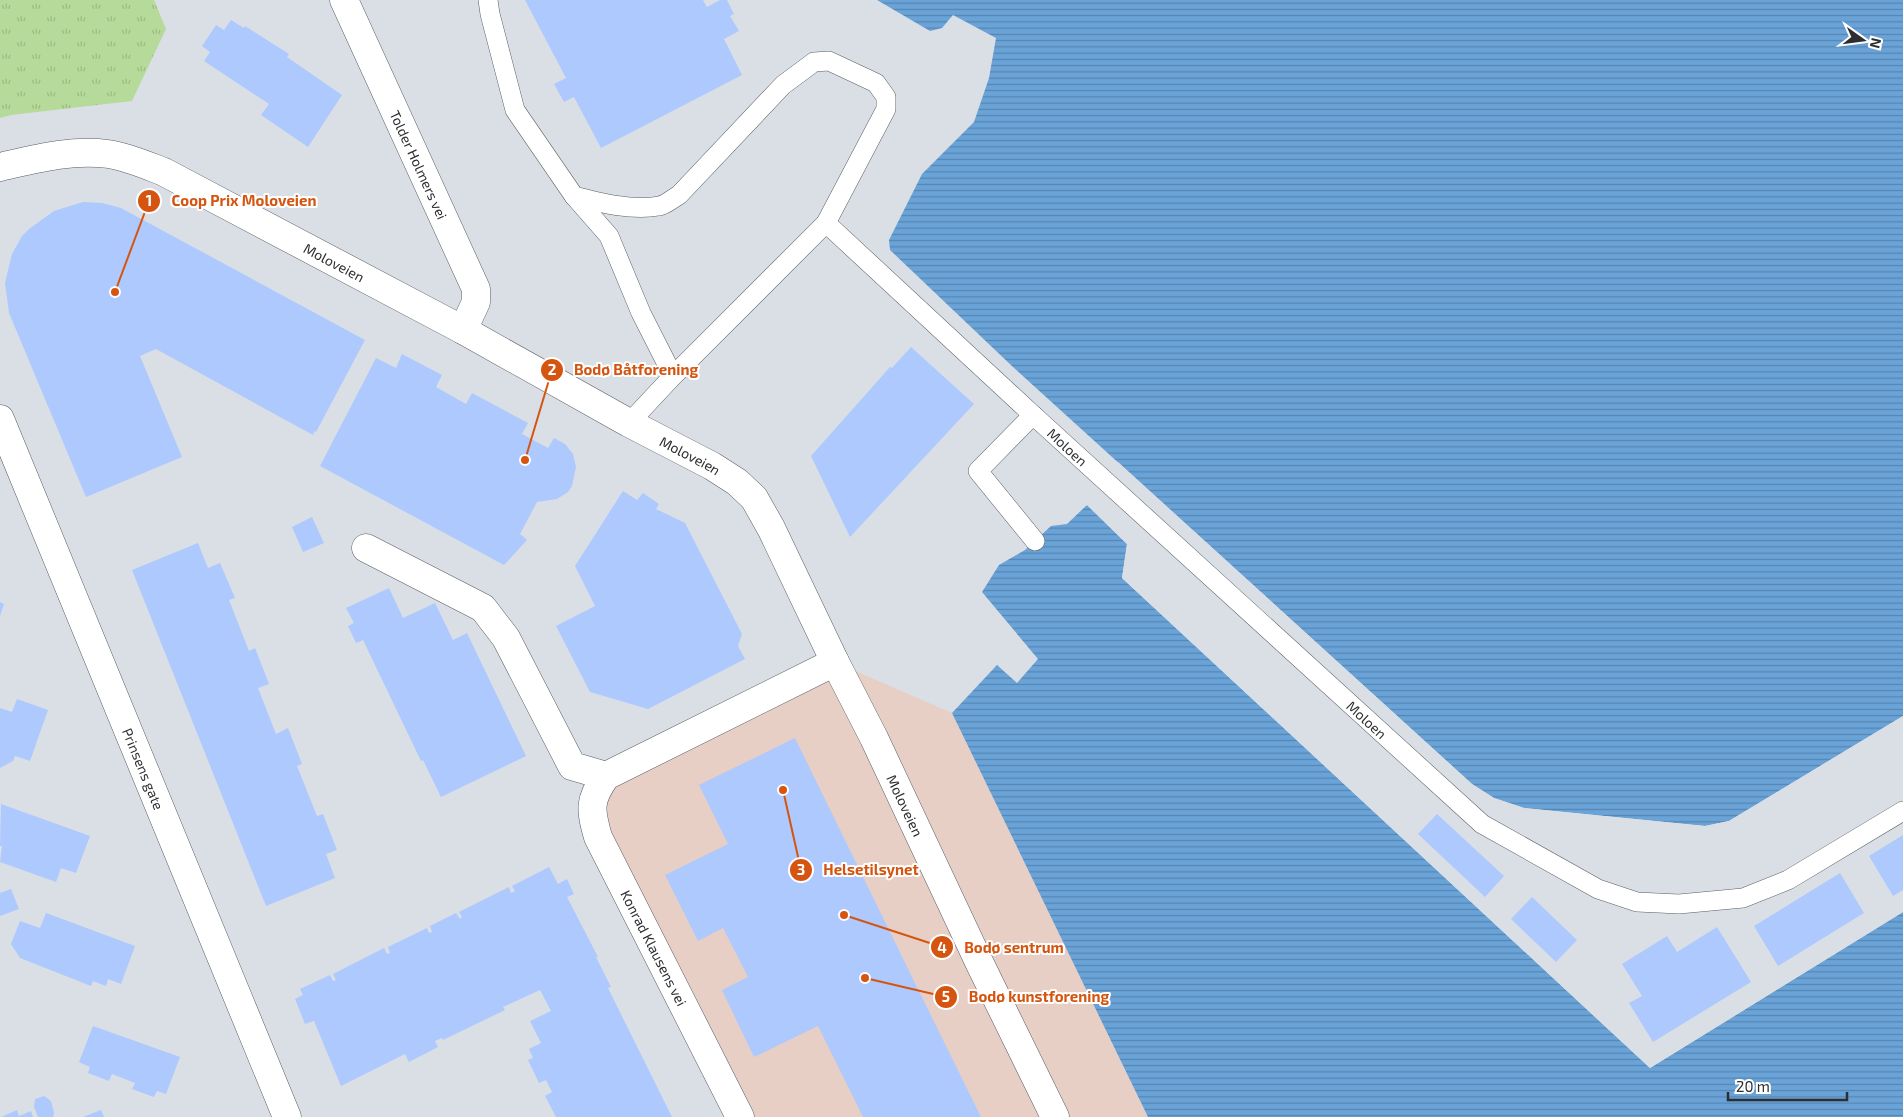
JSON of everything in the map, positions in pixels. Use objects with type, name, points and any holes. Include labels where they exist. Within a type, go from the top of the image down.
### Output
[{"type":"street","name":"Tolder Holmers vei","points":[[344,0],[476,290],[476,302],[463,330]]},
{"type":"street","name":"Moloveien","points":[[0,167],[49,156],[82,153],[108,154],[135,161],[164,172],[463,330],[629,424],[712,466],[737,482],[754,498],[771,528],[835,662],[874,738],[980,964],[1055,1117]]},
{"type":"street","name":"Prinsens gate","points":[[0,419],[287,1117]]},
{"type":"street","points":[[366,548],[483,608],[506,638],[572,766],[606,776],[835,662]]},
{"type":"street","name":"Konrad Klausens vei","points":[[606,776],[595,792],[591,815],[598,837],[740,1117]]},
{"type":"lane","points":[[488,0],[515,110],[574,196],[609,236],[641,312],[672,376]]},
{"type":"lane","points":[[574,196],[598,202],[630,206],[661,206],[679,195],[783,85],[814,62],[828,61],[876,83],[886,97],[886,108],[826,223],[672,376],[629,424]]},
{"type":"lane","name":"Moloen","points":[[826,223],[1033,415],[1482,824],[1598,889],[1637,902],[1679,904],[1743,898],[1788,880],[1903,811]]},
{"type":"lane","points":[[1033,415],[978,471],[1035,541]]},
{"type":"shaded area","points":[[835,662],[952,713],[1148,1117],[740,1117],[598,837],[595,792]]},
{"type":"green space","points":[[0,0],[154,0],[166,29],[132,101],[11,115],[0,118]]},
{"type":"water","points":[[877,0],[1903,0],[1903,716],[1729,821],[1705,826],[1524,808],[1494,798],[1472,784],[1013,367],[890,250],[889,240],[922,174],[974,122],[989,78],[996,38],[953,15],[942,28],[930,31]]},
{"type":"water","points":[[1087,505],[1127,544],[1122,578],[1650,1068],[1903,912],[1903,1117],[1148,1117],[952,713],[997,665],[1017,683],[1038,659],[982,592],[999,565],[1025,550],[1051,526],[1067,524]]},
{"type":"pier","points":[[1118,462],[1472,784],[1494,798],[1524,808],[1705,826],[1729,821],[1903,716],[1903,719],[1729,823],[1704,828],[1523,811],[1493,800],[1470,786],[1116,464]]},
{"type":"pier","points":[[1089,503],[1129,543],[1124,577],[1651,1065],[1903,910],[1903,912],[1650,1068],[1122,578],[1127,544],[1087,505]]},
{"type":"building","points":[[525,0],[703,0],[707,7],[720,0],[727,0],[734,14],[730,16],[739,31],[724,39],[742,75],[601,148],[574,97],[564,102],[554,84],[566,78]]},
{"type":"building","points":[[231,20],[244,28],[245,26],[289,54],[287,57],[342,95],[308,147],[261,115],[269,104],[204,61],[210,52],[202,46],[216,25],[224,30]]},
{"type":"building","points":[[83,202],[102,203],[121,208],[365,340],[313,435],[156,349],[140,356],[182,457],[86,497],[9,313],[5,283],[12,254],[22,236],[54,211]]},
{"type":"building","points":[[911,347],[974,404],[850,537],[811,456],[890,367],[892,368]]},
{"type":"building","points":[[402,354],[442,375],[436,387],[466,404],[472,393],[528,423],[522,434],[548,448],[554,438],[565,444],[573,454],[576,467],[572,486],[568,492],[557,499],[537,502],[520,534],[527,540],[504,565],[320,466],[376,358],[396,368]]},
{"type":"building","points":[[623,491],[637,500],[643,493],[659,504],[656,509],[685,523],[742,634],[738,646],[745,659],[648,709],[590,692],[556,626],[595,606],[575,566]]},
{"type":"building","points":[[312,517],[324,543],[303,552],[292,527]]},
{"type":"building","points":[[198,543],[208,568],[220,563],[235,598],[229,600],[249,651],[255,648],[269,684],[258,688],[276,734],[288,728],[302,764],[297,766],[317,816],[323,814],[337,850],[326,854],[335,878],[266,906],[132,570]]},
{"type":"building","points":[[389,588],[403,618],[435,603],[453,640],[467,633],[526,756],[441,797],[423,760],[421,761],[363,640],[356,643],[348,626],[354,623],[346,608]]},
{"type":"building","points":[[0,602],[4,604],[0,616]]},
{"type":"building","points":[[17,699],[48,710],[30,761],[15,756],[13,761],[0,768],[0,708],[12,712]]},
{"type":"building","points":[[795,738],[981,1117],[863,1117],[818,1026],[754,1057],[722,990],[748,977],[723,928],[698,941],[665,875],[728,844],[699,785]]},
{"type":"building","points":[[1,804],[90,836],[76,873],[61,868],[56,882],[0,862],[2,846],[0,846]]},
{"type":"building","points":[[1437,814],[1504,876],[1485,897],[1418,834]]},
{"type":"building","points":[[1903,835],[1903,890],[1893,896],[1869,856]]},
{"type":"building","points":[[549,867],[558,884],[567,879],[574,894],[567,897],[598,957],[596,957],[611,987],[608,988],[672,1117],[556,1117],[545,1096],[552,1092],[546,1080],[539,1083],[528,1060],[533,1058],[529,1049],[541,1043],[530,1021],[551,1011],[540,990],[503,1007],[505,1010],[443,1040],[442,1038],[435,1041],[438,1047],[409,1062],[405,1054],[341,1086],[314,1021],[305,1024],[295,999],[303,995],[300,989],[330,975],[333,981],[336,980],[333,974],[384,948],[387,954],[390,953],[388,947],[427,928],[429,933],[432,932],[430,926],[456,913],[460,919],[462,917],[459,912],[509,887],[511,893],[515,891],[512,886]]},
{"type":"building","points":[[1840,873],[1864,913],[1778,966],[1754,926]]},
{"type":"building","points":[[11,889],[19,909],[0,916],[0,893]]},
{"type":"building","points":[[1532,897],[1577,940],[1556,962],[1511,919]]},
{"type":"building","points":[[46,913],[135,946],[121,984],[108,979],[106,986],[93,981],[91,986],[20,958],[11,944],[20,921],[40,928]]},
{"type":"building","points":[[1717,927],[1751,982],[1653,1042],[1629,1003],[1642,996],[1622,964],[1667,936],[1677,952]]},
{"type":"building","points":[[93,1026],[180,1057],[166,1094],[157,1091],[154,1097],[132,1089],[135,1083],[112,1074],[109,1081],[88,1073],[90,1067],[79,1062]]},
{"type":"building","points":[[44,1096],[51,1101],[53,1117],[38,1117],[34,1107],[35,1099]]},
{"type":"building","points":[[17,1110],[19,1116],[31,1111],[33,1117],[1,1117]]},
{"type":"building","points":[[101,1110],[104,1117],[83,1117]]},
{"type":"place","name":"Coop Prix Moloveien","points":[[115,292]]},
{"type":"place","name":"Bodø Båtforening","points":[[525,460]]},
{"type":"place","name":"Helsetilsynet","points":[[783,790]]},
{"type":"place","name":"Bodø sentrum","points":[[844,915]]},
{"type":"place","name":"Bodø kunstforening","points":[[865,978]]}]
